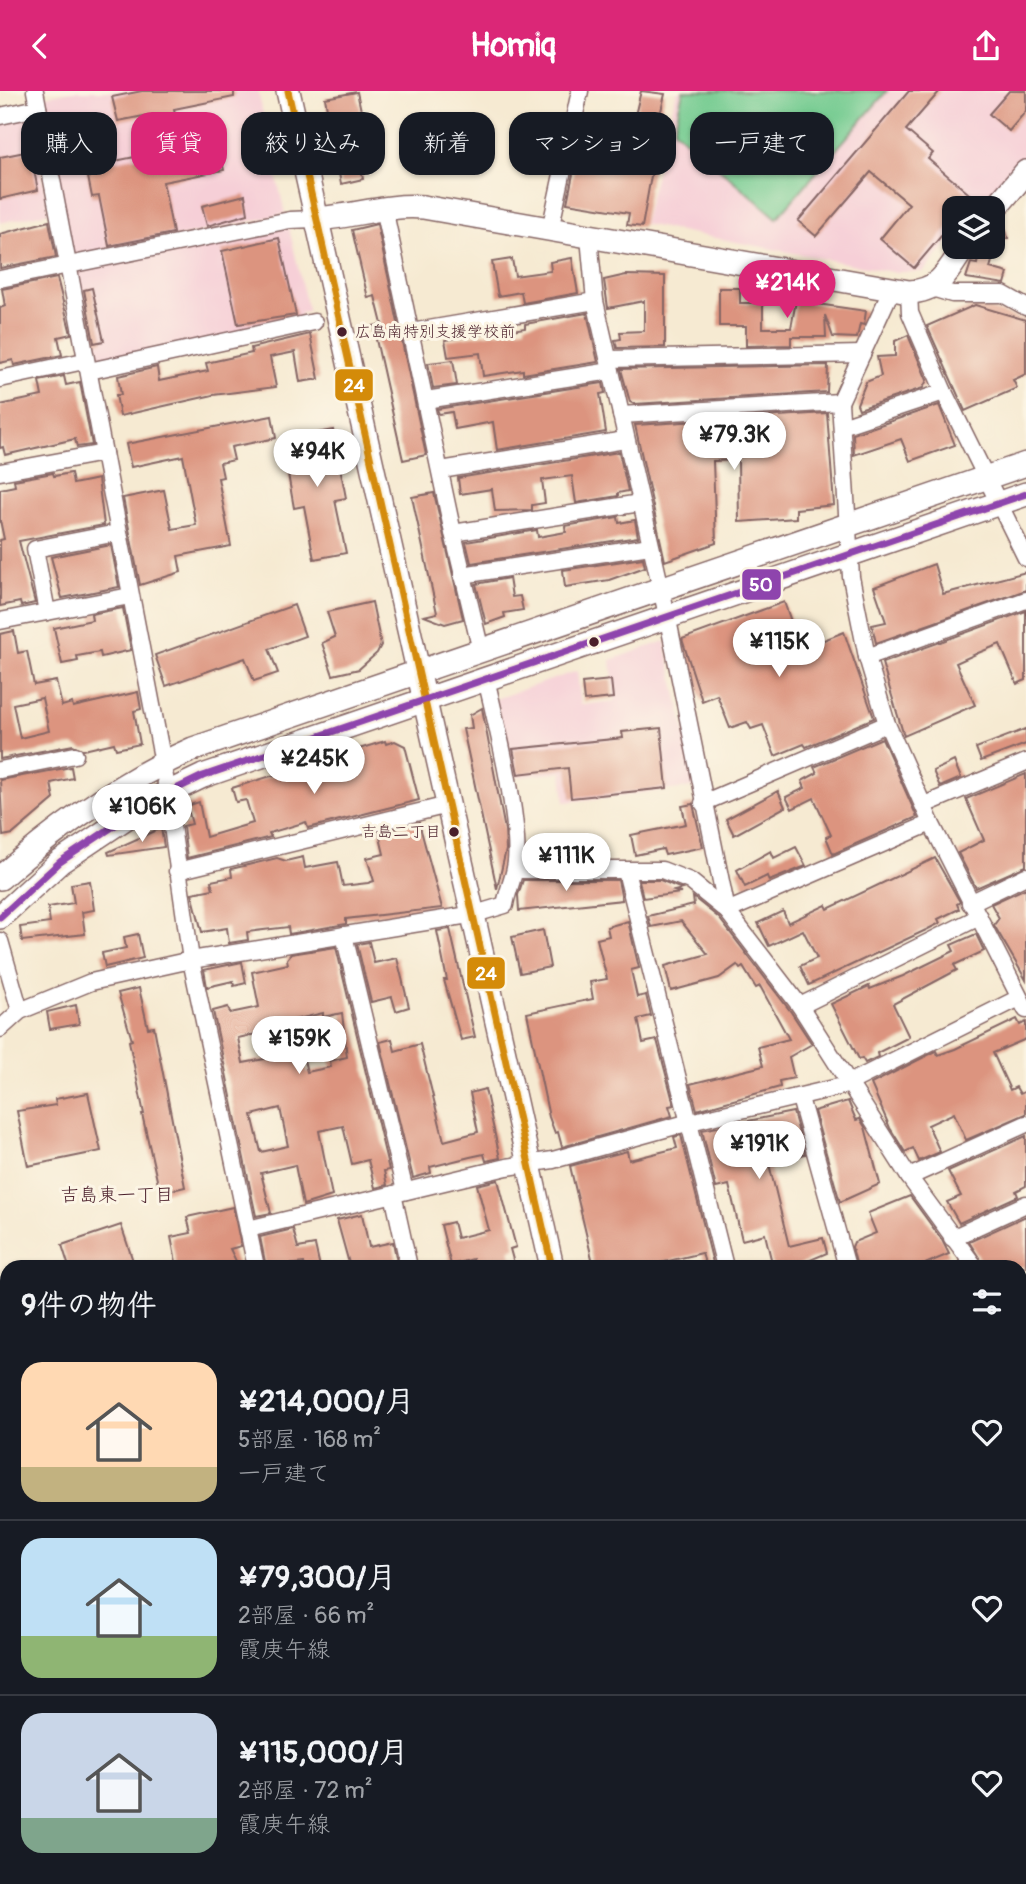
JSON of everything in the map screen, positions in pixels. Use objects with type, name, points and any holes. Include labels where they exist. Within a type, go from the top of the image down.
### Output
[{"type":"street","points":[[35,91],[66,266],[163,763],[165,794],[191,960],[255,1260]]},
{"type":"street","points":[[288,91],[475,914],[550,1260]]},
{"type":"street","points":[[550,230],[580,91]]},
{"type":"street","points":[[0,116],[38,108]]},
{"type":"street","points":[[1005,197],[1026,172]]},
{"type":"street","points":[[0,279],[290,220],[344,217],[384,208],[423,207],[911,290],[952,294],[1003,294],[1026,307]]},
{"type":"street","points":[[384,208],[462,575],[481,651]]},
{"type":"street","points":[[589,237],[595,301],[667,615],[703,803],[727,900],[727,911]]},
{"type":"street","points":[[248,1229],[507,1167],[528,1165],[690,1122],[843,1087],[849,1081],[1022,1004],[931,823],[887,724],[867,657],[847,525],[840,402],[863,354],[911,290],[946,275],[956,259]]},
{"type":"street","points":[[911,290],[910,313],[943,392],[1026,558]]},
{"type":"street","points":[[411,332],[595,301]]},
{"type":"street","points":[[0,379],[86,366],[314,322]]},
{"type":"street","points":[[426,400],[610,365],[863,354]]},
{"type":"street","points":[[842,426],[943,392]]},
{"type":"street","points":[[621,415],[840,402]]},
{"type":"street","points":[[441,470],[625,439]]},
{"type":"street","points":[[0,472],[104,453]]},
{"type":"street","points":[[2,869],[69,821],[163,763],[193,749],[1026,464]]},
{"type":"street","points":[[0,917],[60,862],[165,794],[203,776],[1026,494]]},
{"type":"street","points":[[453,533],[640,503]]},
{"type":"street","points":[[47,612],[35,549],[117,533]]},
{"type":"street","points":[[462,575],[650,547]]},
{"type":"street","points":[[0,621],[130,596]]},
{"type":"street","points":[[867,657],[1026,600]]},
{"type":"street","points":[[0,1029],[20,1011],[91,982],[191,960],[475,914],[505,905],[509,882],[515,870],[516,839],[486,679]]},
{"type":"street","points":[[703,803],[887,724]]},
{"type":"street","points":[[0,771],[75,755]]},
{"type":"street","points":[[924,805],[1026,762]]},
{"type":"street","points":[[177,871],[448,804]]},
{"type":"street","points":[[727,911],[931,823]]},
{"type":"street","points":[[515,870],[662,870],[690,881],[727,911],[800,1006],[909,1177],[969,1260]]},
{"type":"street","points":[[626,871],[723,1260]]},
{"type":"street","points":[[970,903],[1026,876]]},
{"type":"street","points":[[800,1006],[979,918]]},
{"type":"street","points":[[344,935],[399,1193],[408,1260]]},
{"type":"street","points":[[0,941],[20,1011]]},
{"type":"street","points":[[800,1098],[845,1260]]},
{"type":"street","points":[[909,1177],[1026,1123]]},
{"type":"street","points":[[952,1238],[1026,1205]]},
{"type":"shaded area","points":[[74,91],[258,91],[263,112],[241,112],[241,175],[276,175],[285,214],[78,258],[68,251],[54,175],[117,175],[117,112],[42,112],[39,97]]},
{"type":"shaded area","points":[[677,91],[1026,91],[1026,153],[988,196],[942,196],[942,251],[923,272],[892,272],[643,224],[656,175],[676,175],[676,112],[672,112]]},
{"type":"shaded area","points":[[21,116],[21,175],[42,175],[49,212],[0,223],[0,121]]},
{"type":"shaded area","points":[[288,223],[308,311],[300,313],[302,322],[102,364],[90,356],[76,270]]},
{"type":"shaded area","points":[[665,641],[697,787],[565,802],[562,772],[509,778],[495,699],[577,671],[581,705],[615,701],[611,660]]},
{"type":"green space","points":[[683,91],[887,91],[834,152],[834,112],[690,112],[690,144],[676,132]]},
{"type":"green space","points":[[727,175],[814,175],[777,218]]},
{"type":"building","points":[[142,91],[234,91],[234,97],[174,109],[175,112],[131,112],[131,118],[118,121],[112,97]]},
{"type":"building","points":[[641,91],[665,94],[661,112],[636,112]]},
{"type":"building","points":[[909,91],[940,91],[906,130],[933,153],[928,159],[972,196],[942,196],[942,235],[914,268],[880,239],[909,204],[871,172],[816,236],[798,221]]},
{"type":"building","points":[[1009,91],[1026,91],[1026,111],[1009,131],[989,114]]},
{"type":"building","points":[[357,92],[361,112],[328,112],[325,98]]},
{"type":"building","points":[[21,153],[21,175],[35,175],[38,190],[0,199],[0,157]]},
{"type":"building","points":[[131,158],[131,175],[199,175],[163,182],[173,233],[109,246],[99,196],[92,197],[88,175],[117,175],[117,161]]},
{"type":"building","points":[[339,175],[362,175],[363,179],[341,184]]},
{"type":"building","points":[[573,175],[651,175],[642,227],[627,225],[629,213],[567,203]]},
{"type":"building","points":[[245,195],[248,214],[207,226],[202,206]]},
{"type":"building","points":[[49,221],[56,257],[0,268],[0,234]]},
{"type":"building","points":[[377,224],[426,455],[403,460],[373,326],[382,324],[375,296],[368,298],[352,230]]},
{"type":"building","points":[[279,238],[296,315],[238,324],[222,251]]},
{"type":"building","points":[[572,258],[578,293],[523,303],[521,292],[498,296],[492,262],[512,259],[515,276],[551,271],[550,262]]},
{"type":"building","points":[[978,259],[993,259],[990,268],[1008,273],[1005,284],[966,278],[971,263],[977,264]]},
{"type":"building","points":[[626,275],[665,276],[665,347],[617,348],[615,340],[621,339],[620,332],[644,331],[644,301],[608,308],[604,280]]},
{"type":"building","points":[[57,278],[71,334],[58,337],[62,355],[14,365],[13,360],[0,363],[0,308],[5,306],[2,289]]},
{"type":"building","points":[[92,288],[104,341],[94,343],[84,290]]},
{"type":"building","points":[[719,288],[740,288],[740,303],[763,303],[763,328],[791,328],[796,301],[866,311],[864,325],[860,324],[857,338],[833,337],[825,315],[826,337],[791,337],[791,345],[746,346],[746,326],[719,326]]},
{"type":"building","points":[[975,305],[1026,320],[1026,374],[1013,380],[1017,388],[965,411],[927,326]]},
{"type":"building","points":[[587,313],[598,362],[523,374],[523,370],[483,376],[480,353],[448,357],[445,340],[525,328],[525,324]]},
{"type":"building","points":[[310,334],[319,379],[300,382],[295,352],[270,357],[276,387],[213,395],[120,416],[116,395],[121,395],[118,376],[157,367],[159,381],[208,371],[206,363],[252,353],[251,348]]},
{"type":"building","points":[[908,335],[927,380],[923,388],[859,409],[857,404],[866,382],[881,376],[877,357],[895,356],[895,341]]},
{"type":"building","points":[[453,360],[457,385],[433,388],[428,363]]},
{"type":"building","points":[[828,365],[827,392],[634,404],[630,402],[621,369]]},
{"type":"building","points":[[64,376],[66,385],[80,382],[92,445],[77,447],[75,439],[5,455],[3,447],[0,448],[0,405],[42,396],[39,381]]},
{"type":"building","points":[[603,383],[605,393],[600,394],[606,432],[497,450],[493,422],[455,429],[452,412],[439,414],[437,409]]},
{"type":"building","points":[[939,405],[955,445],[910,461],[901,439],[854,455],[853,434]]},
{"type":"building","points":[[827,413],[834,505],[796,509],[796,518],[739,522],[738,460],[713,461],[716,543],[665,561],[635,425]]},
{"type":"building","points":[[272,416],[276,438],[231,447],[234,460],[220,463],[223,477],[218,478],[231,546],[178,556],[181,572],[140,585],[123,498],[164,490],[172,529],[196,525],[183,456],[131,467],[126,444]]},
{"type":"building","points":[[333,430],[346,498],[335,500],[346,553],[314,559],[304,506],[294,508],[282,440]]},
{"type":"building","points":[[619,452],[628,491],[618,493],[618,496],[576,503],[572,476],[542,480],[545,503],[532,505],[532,510],[495,511],[492,489],[460,494],[458,478]]},
{"type":"building","points":[[53,473],[54,476],[71,473],[73,484],[98,479],[104,525],[19,541],[35,603],[21,606],[20,602],[0,606],[0,540],[4,539],[0,520],[0,489],[15,486],[14,480]]},
{"type":"building","points":[[434,493],[463,619],[445,624],[424,616],[437,613],[412,497]]},
{"type":"building","points":[[618,517],[619,523],[635,520],[638,537],[471,563],[466,542],[537,530],[538,537],[566,532],[565,526]]},
{"type":"building","points":[[111,545],[119,587],[62,598],[51,557]]},
{"type":"building","points":[[643,558],[645,567],[609,580],[565,587],[563,570]]},
{"type":"building","points":[[934,564],[943,594],[1026,572],[1026,590],[876,643],[872,625],[886,622],[874,587]]},
{"type":"building","points":[[509,578],[512,597],[520,596],[523,610],[504,613],[505,617],[486,624],[476,584]]},
{"type":"building","points":[[372,602],[381,645],[377,653],[359,669],[333,675],[322,643],[335,637],[327,612]]},
{"type":"building","points":[[784,602],[801,649],[844,632],[874,718],[806,747],[804,744],[775,756],[763,725],[751,729],[747,722],[730,728],[717,695],[702,701],[682,639]]},
{"type":"building","points":[[294,605],[305,636],[269,649],[278,673],[254,681],[245,658],[166,686],[155,655]]},
{"type":"building","points":[[123,608],[131,650],[101,657],[100,652],[77,656],[78,661],[62,664],[54,628],[92,620],[91,614]]},
{"type":"building","points":[[1026,611],[1026,680],[1017,684],[1000,644],[956,663],[975,705],[904,736],[882,663]]},
{"type":"building","points":[[14,631],[18,653],[27,651],[34,685],[56,681],[62,706],[72,703],[73,707],[138,692],[141,709],[134,711],[140,744],[116,749],[114,743],[84,750],[73,745],[0,759],[0,634]],"holes":[[[42,698],[49,731],[20,738],[13,704]]]},
{"type":"building","points":[[611,680],[613,698],[584,701],[582,683]]},
{"type":"building","points":[[482,708],[505,830],[506,850],[497,889],[463,729],[472,728],[470,715]]},
{"type":"building","points":[[661,728],[667,788],[571,798],[568,768],[518,774],[513,749],[623,738],[622,732]]},
{"type":"building","points":[[1026,729],[1026,744],[981,761],[976,748]]},
{"type":"building","points":[[882,738],[917,817],[833,854],[826,837],[831,835],[814,798],[792,809],[786,797],[805,788],[802,781],[817,773],[814,767]]},
{"type":"building","points":[[385,741],[386,744],[395,741],[405,746],[419,800],[308,828],[306,822],[269,833],[271,837],[187,858],[183,826],[192,824],[187,806],[199,802],[206,837],[253,823],[246,800],[236,802],[232,788]]},
{"type":"building","points":[[954,761],[961,778],[940,787],[933,771]]},
{"type":"building","points":[[71,767],[73,778],[51,783],[54,799],[13,834],[3,836],[0,780]]},
{"type":"building","points":[[1026,774],[1026,866],[976,888],[958,853],[984,840],[966,799]]},
{"type":"building","points":[[778,791],[785,807],[734,835],[726,819]]},
{"type":"building","points":[[693,804],[703,847],[665,855],[663,849],[635,855],[631,835],[686,824],[682,806]]},
{"type":"building","points":[[419,823],[442,908],[346,919],[346,924],[289,934],[288,927],[247,932],[248,940],[229,943],[227,928],[202,932],[192,893],[213,889],[211,881],[232,877],[231,869],[277,858],[286,861],[303,857],[305,868],[338,862],[343,886],[368,883],[374,881],[367,858],[384,854],[379,833]]},
{"type":"building","points":[[161,828],[164,847],[109,855],[108,852]]},
{"type":"building","points":[[796,847],[806,866],[769,881],[767,876],[745,887],[737,870],[771,851],[774,858]]},
{"type":"building","points":[[935,858],[960,902],[957,904],[959,909],[938,919],[940,923],[809,985],[800,966],[817,958],[803,930],[769,946],[758,923],[783,911],[788,923],[826,905],[828,909]]},
{"type":"building","points":[[523,880],[618,880],[622,900],[519,911],[518,895]]},
{"type":"building","points":[[639,880],[660,880],[682,889],[674,891],[681,893],[643,898]]},
{"type":"building","points":[[90,881],[94,910],[82,912],[85,934],[22,941],[20,927],[50,923],[48,907],[74,903],[71,884]]},
{"type":"building","points":[[1026,888],[1026,980],[994,925],[999,918],[991,904]]},
{"type":"building","points":[[693,897],[719,918],[791,1012],[812,1044],[789,1057],[794,1078],[779,1081],[780,1087],[697,1110],[690,1084],[763,1066],[758,1047],[789,1039],[760,986],[756,988],[743,967],[740,969],[737,965],[719,978],[671,991],[665,966],[708,954],[681,921],[651,927],[648,916],[694,905]]},
{"type":"building","points":[[628,921],[639,968],[631,970],[637,997],[646,995],[651,1016],[638,1019],[643,1043],[657,1040],[674,1105],[669,1106],[672,1116],[562,1147],[558,1132],[555,1133],[549,1117],[527,1013],[593,999],[590,982],[607,979],[597,939],[609,936],[607,927]]},
{"type":"building","points":[[450,929],[475,1037],[461,1040],[444,980],[447,980],[437,931]]},
{"type":"building","points":[[543,930],[550,967],[520,973],[512,937]]},
{"type":"building","points":[[138,934],[143,958],[105,967],[102,953],[126,948],[124,937]]},
{"type":"building","points":[[976,934],[984,951],[954,965],[957,970],[893,1004],[909,1037],[877,1053],[878,1057],[865,1063],[862,1058],[859,1059],[831,1004],[869,986],[870,989],[903,976],[954,951],[951,945]]},
{"type":"building","points":[[369,942],[374,963],[397,958],[409,1007],[396,1011],[392,997],[371,1002],[357,944]]},
{"type":"building","points":[[336,947],[389,1170],[384,1171],[387,1185],[375,1188],[368,1160],[352,1164],[343,1126],[319,1131],[332,1196],[303,1205],[295,1165],[261,1173],[271,1213],[256,1216],[213,1011],[228,1007],[230,1013],[259,1007],[252,972],[288,964],[287,959],[291,954]],"holes":[[[323,1013],[323,1017],[342,1013],[347,1057],[330,1061],[331,1067],[307,1072],[294,1020]],[[265,1032],[270,1058],[243,1063],[238,1038]],[[280,1108],[288,1146],[261,1152],[252,1115]]]},
{"type":"building","points":[[242,962],[246,983],[234,986],[233,981],[207,987],[204,970]]},
{"type":"building","points":[[139,988],[148,1028],[154,1027],[185,1187],[160,1193],[142,1114],[129,1041],[132,1040],[118,993]]},
{"type":"building","points":[[76,1005],[79,1024],[50,1029],[47,1012]]},
{"type":"building","points":[[1017,1019],[1020,1025],[1026,1022],[1026,1039],[993,1053],[1010,1090],[1016,1087],[1020,1094],[1026,1091],[1026,1114],[966,1140],[954,1113],[928,1125],[940,1152],[919,1161],[913,1148],[905,1152],[890,1128],[871,1084],[936,1051],[938,1055],[955,1049]]},
{"type":"building","points":[[392,1039],[395,1051],[420,1044],[444,1141],[478,1132],[470,1093],[485,1089],[500,1158],[486,1161],[484,1154],[470,1157],[430,1167],[431,1173],[413,1178],[380,1042]]},
{"type":"building","points":[[88,1093],[101,1151],[28,1166],[17,1111],[56,1105],[55,1099]]},
{"type":"building","points":[[848,1101],[856,1120],[860,1119],[865,1127],[880,1184],[840,1202],[814,1111]]},
{"type":"building","points":[[793,1112],[805,1154],[769,1164],[789,1246],[823,1238],[827,1253],[810,1260],[771,1260],[765,1234],[742,1240],[729,1185],[716,1188],[702,1130]]},
{"type":"building","points":[[681,1135],[712,1260],[704,1260],[702,1253],[673,1260],[592,1260],[570,1166],[627,1151],[629,1160],[677,1148],[674,1137]]},
{"type":"building","points":[[1026,1136],[1026,1186],[1016,1191],[1018,1196],[959,1223],[947,1202],[961,1196],[948,1171]]},
{"type":"building","points":[[498,1180],[516,1247],[510,1249],[513,1260],[450,1260],[441,1225],[453,1222],[457,1238],[489,1230],[477,1185]]},
{"type":"building","points":[[910,1196],[949,1254],[935,1260],[855,1260],[852,1247],[854,1242],[876,1233],[868,1213]]},
{"type":"building","points":[[233,1207],[241,1246],[230,1249],[236,1260],[176,1260],[171,1237],[191,1233],[187,1217]]},
{"type":"building","points":[[362,1214],[369,1247],[393,1242],[397,1260],[348,1260],[337,1220]]},
{"type":"building","points":[[1026,1216],[1026,1260],[981,1260],[969,1242]]},
{"type":"building","points":[[121,1225],[133,1260],[67,1260],[62,1245]]},
{"type":"building","points":[[293,1229],[298,1248],[315,1245],[318,1260],[265,1260],[260,1237]]},
{"type":"transit line","name":"24","points":[[288,91],[550,1260]]},
{"type":"transit line","name":"50","points":[[0,917],[60,862],[151,801],[203,776],[1026,494]]},
{"type":"place","name":"広島南特別支援学校前","points":[[342,332]]},
{"type":"place","name":"吉島二丁目","points":[[454,832]]},
{"type":"district","name":"吉島東一丁目","points":[[117,1195]]}]
